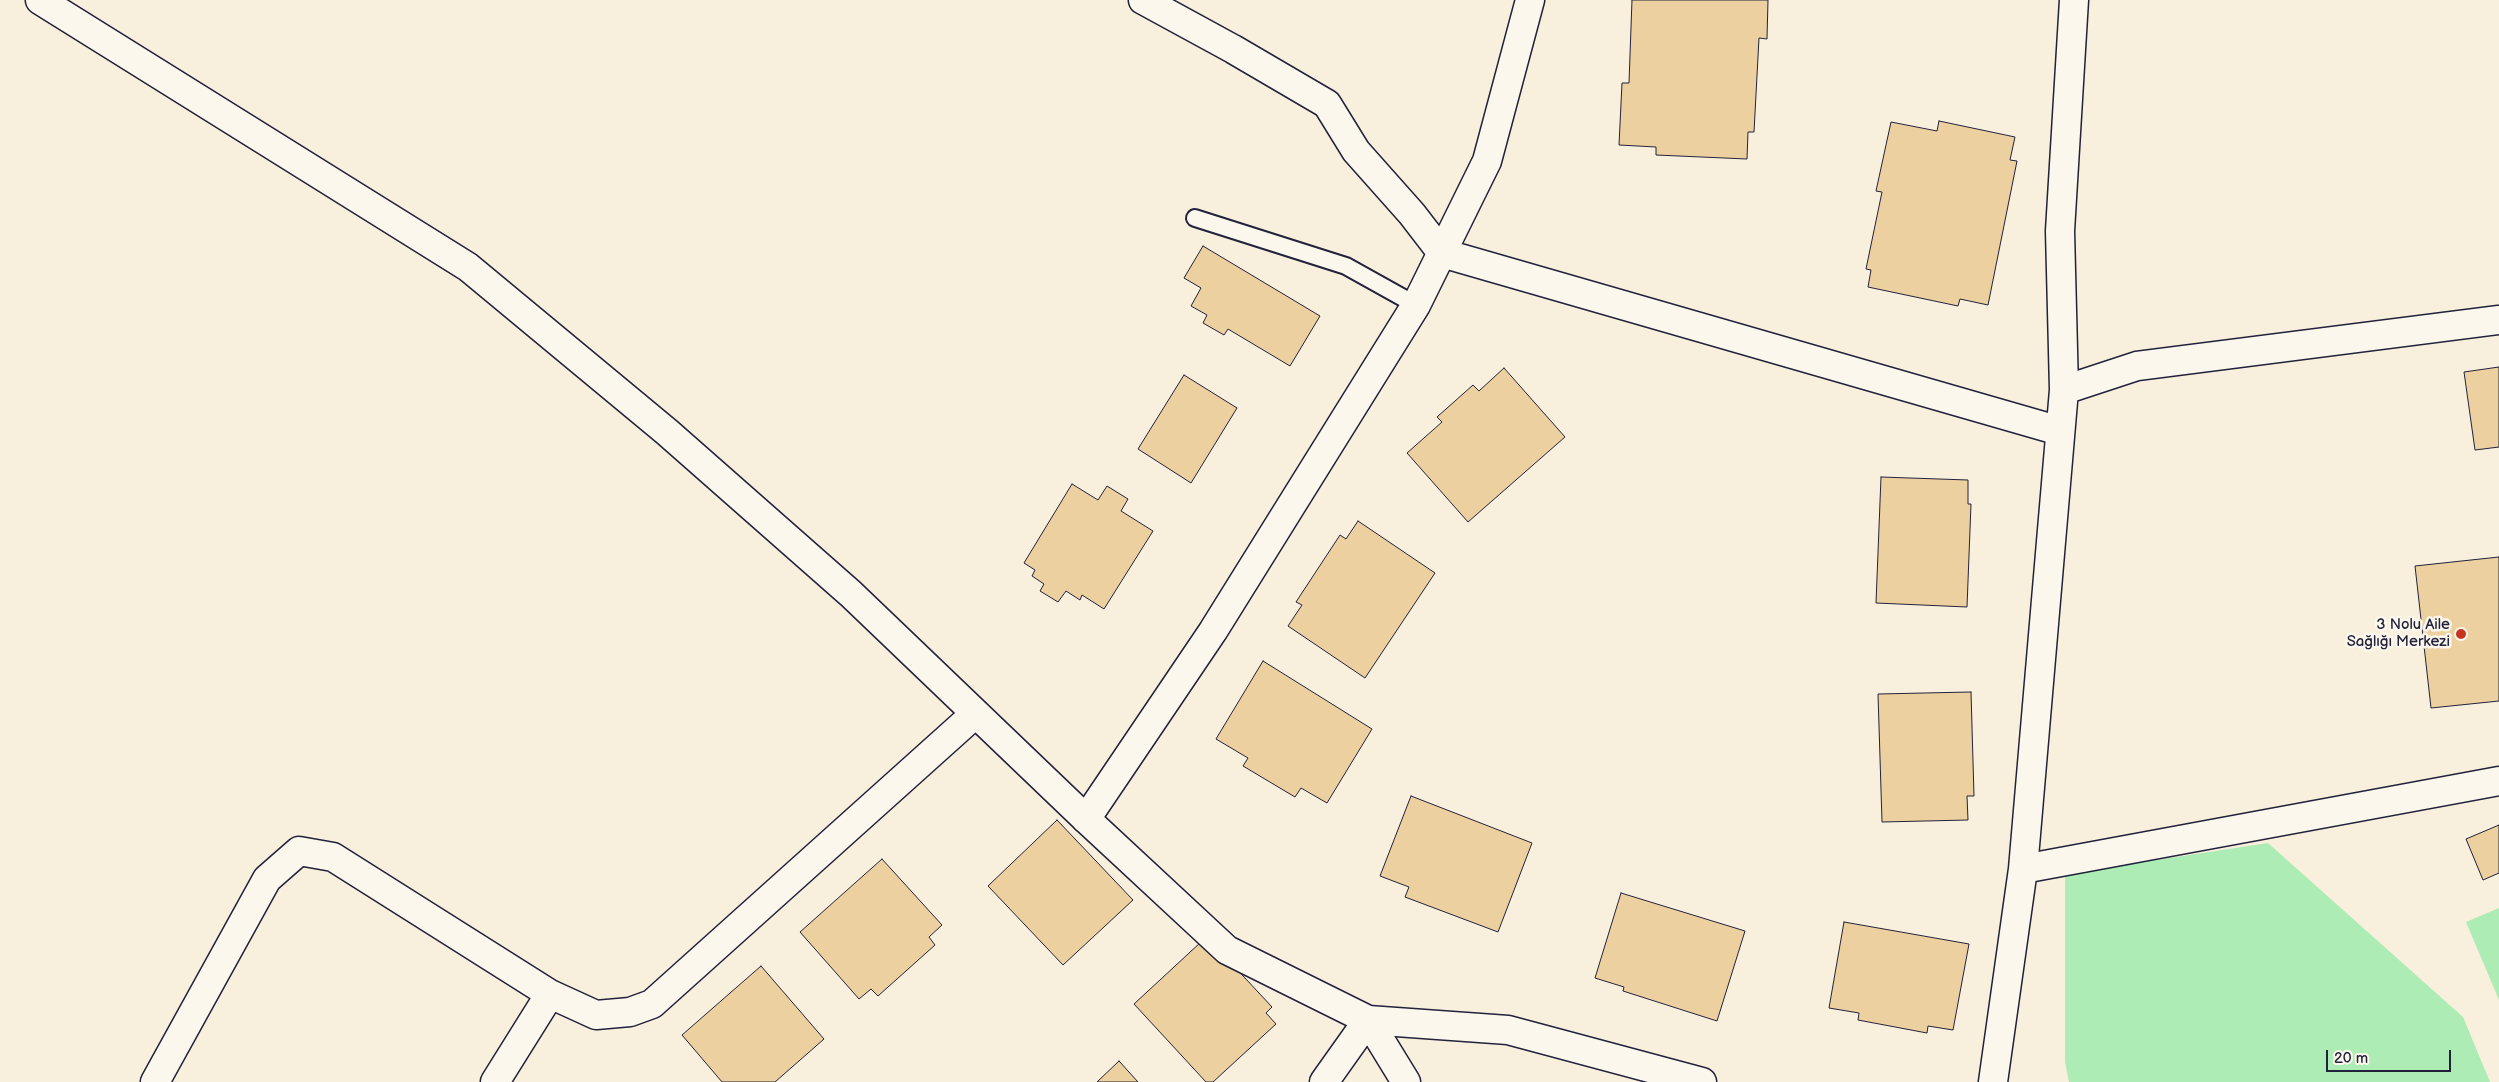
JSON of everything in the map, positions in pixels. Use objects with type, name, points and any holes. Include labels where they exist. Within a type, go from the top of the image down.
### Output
[{"type":"street","points":[[40,0],[468,267],[667,432],[836,581],[1086,819],[1227,950],[1368,1020],[1508,1030],[1702,1082]]},
{"type":"street","points":[[1143,0],[1233,49],[1327,104],[1356,151],[1412,214],[1442,253],[2060,431]]},
{"type":"street","points":[[1086,819],[1213,631],[1416,305],[1487,161],[1530,0]]},
{"type":"street","points":[[1994,1082],[2022,870],[2064,390],[2060,231],[2074,0]]},
{"type":"street","points":[[2064,390],[2138,366],[2499,320]]},
{"type":"street","points":[[155,1082],[267,879],[299,851],[333,857],[550,994],[596,1015],[630,1012],[652,1004],[975,714]]},
{"type":"street","points":[[2022,870],[2499,781]]},
{"type":"street","points":[[495,1082],[550,994]]},
{"type":"street","points":[[1324,1082],[1368,1020]]},
{"type":"street","points":[[1368,1020],[1406,1082]]},
{"type":"lane","points":[[1195,218],[1346,266],[1416,305]]},
{"type":"green space","points":[[2268,843],[2463,1017],[2490,1082],[2069,1082],[2065,1062],[2065,874]]},
{"type":"green space","points":[[2499,908],[2499,1000],[2466,922]]},
{"type":"building","points":[[1632,0],[1768,0],[1767,39],[1759,38],[1754,132],[1748,132],[1747,159],[1656,155],[1656,147],[1619,145],[1622,83],[1629,83]]},
{"type":"building","points":[[1939,121],[2015,137],[2010,160],[2017,161],[1988,305],[1960,299],[1958,306],[1868,287],[1871,270],[1866,269],[1882,192],[1876,191],[1891,122],[1937,131]]},
{"type":"building","points":[[1203,246],[1320,316],[1290,366],[1228,329],[1224,335],[1203,323],[1207,315],[1191,306],[1201,288],[1184,278]]},
{"type":"building","points":[[2499,367],[2499,447],[2475,450],[2464,372]]},
{"type":"building","points":[[1504,368],[1565,437],[1468,522],[1407,453],[1442,422],[1437,417],[1473,385],[1479,391]]},
{"type":"building","points":[[1184,375],[1237,408],[1191,483],[1138,449]]},
{"type":"building","points":[[1881,477],[1968,480],[1968,504],[1971,504],[1967,607],[1876,603]]},
{"type":"building","points":[[1072,484],[1098,500],[1107,486],[1128,499],[1121,511],[1153,531],[1104,609],[1082,595],[1080,600],[1066,591],[1058,602],[1040,591],[1044,584],[1032,576],[1035,570],[1024,563]]},
{"type":"building","points":[[1358,521],[1435,573],[1365,678],[1288,626],[1302,605],[1296,602],[1340,535],[1346,539]]},
{"type":"building","name":"3 Nolu Aile Sağlığı Merkezi","points":[[2499,557],[2499,701],[2431,708],[2415,566]]},
{"type":"building","points":[[1263,661],[1372,729],[1327,803],[1301,788],[1295,797],[1243,766],[1248,758],[1216,739]]},
{"type":"building","points":[[1971,692],[1974,796],[1967,796],[1968,820],[1882,822],[1878,694]]},
{"type":"building","points":[[1411,796],[1532,843],[1498,932],[1405,897],[1409,887],[1380,876]]},
{"type":"building","points":[[1057,820],[1133,900],[1063,965],[988,886]]},
{"type":"building","points":[[2499,825],[2499,873],[2483,880],[2466,839]]},
{"type":"building","points":[[882,859],[942,925],[929,937],[935,945],[878,996],[871,989],[859,999],[800,932]]},
{"type":"building","points":[[1621,893],[1745,931],[1717,1021],[1623,991],[1624,987],[1595,978]]},
{"type":"building","points":[[1844,922],[1969,944],[1953,1030],[1928,1026],[1927,1033],[1858,1020],[1859,1013],[1829,1008]]},
{"type":"building","points":[[1201,942],[1218,949],[1272,1007],[1266,1013],[1276,1024],[1213,1082],[1206,1082],[1134,1004]]},
{"type":"building","points":[[761,966],[824,1039],[775,1082],[722,1082],[682,1035]]},
{"type":"building","points":[[1119,1061],[1138,1082],[1097,1082]]},
{"type":"place","name":"3 Nolu Aile Sağlığı Merkezi","points":[[2461,634]]}]
